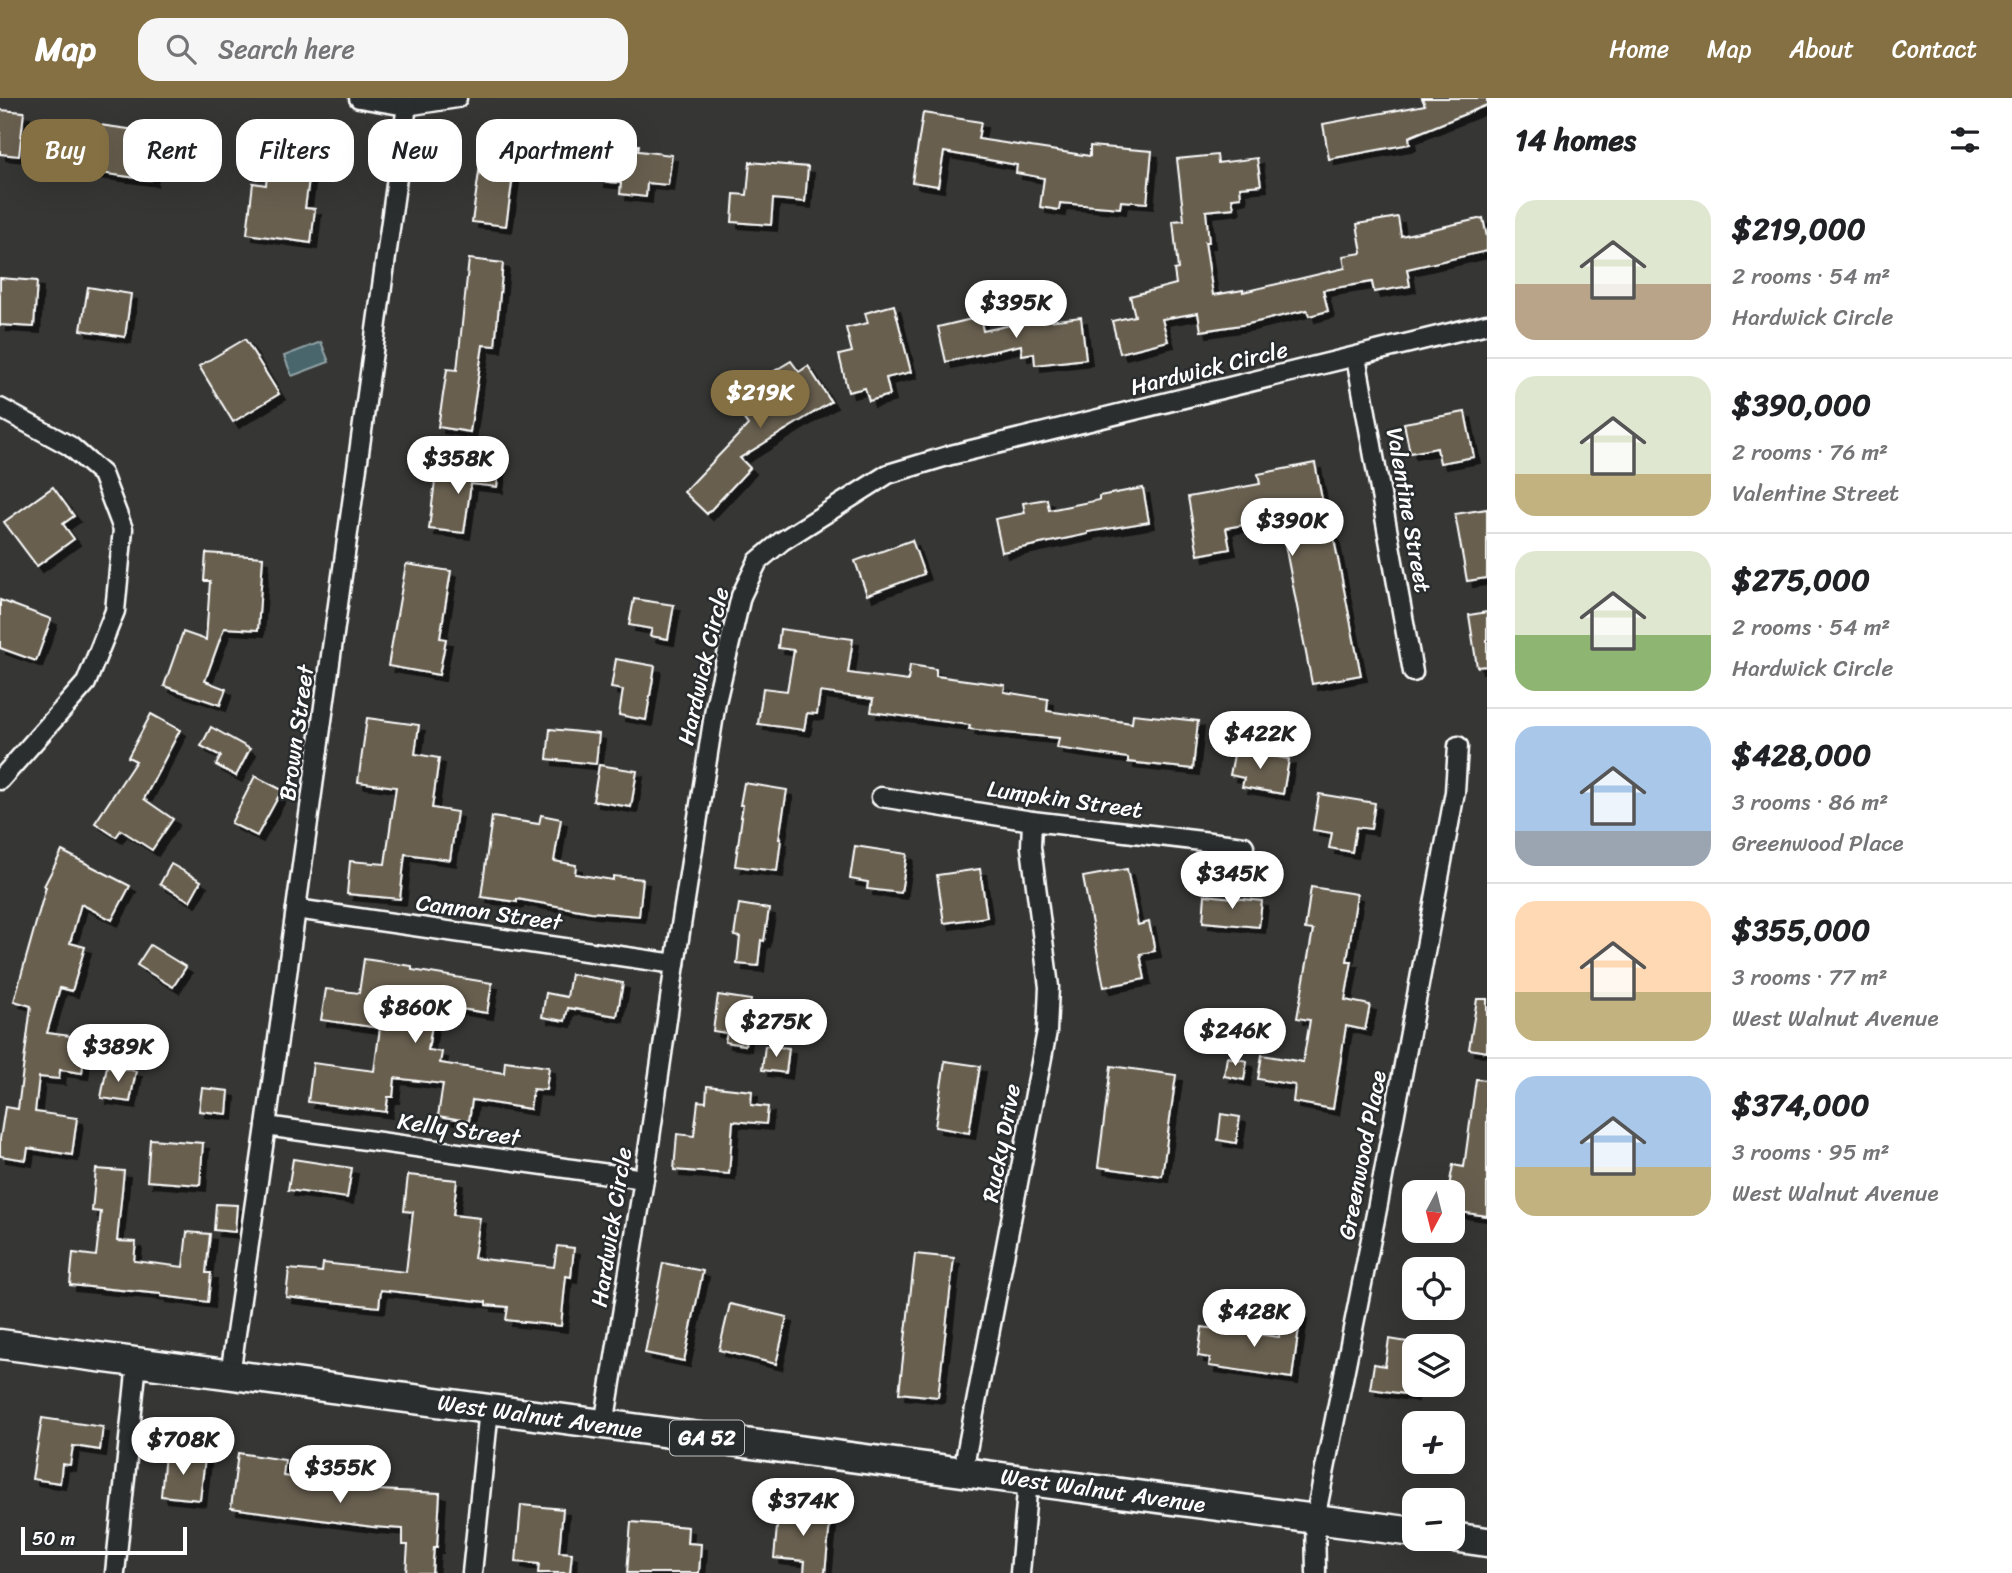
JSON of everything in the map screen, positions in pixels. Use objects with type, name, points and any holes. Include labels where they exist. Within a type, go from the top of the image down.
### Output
[{"type":"main road","name":"West Walnut Avenue","points":[[0,1344],[1402,1530]]},
{"type":"main road","points":[[1465,1539],[1487,1542]]},
{"type":"street","points":[[359,98],[407,102],[457,98]]},
{"type":"street","name":"Brown Street","points":[[229,1375],[266,1126],[407,102]]},
{"type":"street","name":"Hardwick Circle","points":[[604,1424],[716,702],[741,596],[758,561],[782,541],[888,474],[951,455],[1487,324]]},
{"type":"street","name":"Valentine Street","points":[[1356,357],[1413,672]]},
{"type":"street","points":[[0,408],[69,446],[102,474],[123,529],[114,611],[86,683],[0,780]]},
{"type":"street","name":"Greenwood Place","points":[[1315,1573],[1315,1519],[1377,1209],[1455,792],[1458,746]]},
{"type":"street","name":"Lumpkin Street","points":[[881,797],[1031,821],[1244,846]]},
{"type":"street","name":"Rucky Drive","points":[[963,1471],[1047,1031],[1049,987],[1031,847],[1031,821]]},
{"type":"street","name":"Cannon Street","points":[[296,909],[675,964]]},
{"type":"street","name":"Kelly Street","points":[[266,1126],[644,1179]]},
{"type":"street","points":[[115,1573],[137,1363]]},
{"type":"street","points":[[472,1573],[489,1409]]},
{"type":"street","points":[[1020,1573],[1028,1480]]},
{"type":"water","points":[[321,342],[329,362],[292,376],[284,356]]},
{"type":"building","points":[[1422,98],[1487,98],[1487,105],[1409,137],[1410,144],[1329,159],[1323,124],[1425,105]]},
{"type":"building","points":[[0,110],[24,112],[21,119],[19,156],[0,154]]},
{"type":"building","points":[[923,113],[981,122],[978,139],[1090,156],[1090,146],[1152,151],[1147,203],[1121,201],[1120,208],[1060,203],[1059,210],[1040,207],[1044,178],[1016,173],[1017,165],[944,152],[938,186],[912,182]]},
{"type":"building","points":[[109,126],[123,128],[123,176],[109,174]]},
{"type":"building","points":[[637,145],[638,151],[672,155],[668,185],[647,183],[646,197],[620,194],[621,183],[610,182],[637,182]]},
{"type":"building","points":[[1217,155],[1218,163],[1257,158],[1261,185],[1240,187],[1241,197],[1232,198],[1234,208],[1206,211],[1209,242],[1205,242],[1213,295],[1243,292],[1345,268],[1343,256],[1362,253],[1357,224],[1398,217],[1401,236],[1483,218],[1487,251],[1407,269],[1410,286],[1374,292],[1372,282],[1323,290],[1328,311],[1309,316],[1307,310],[1248,324],[1201,331],[1198,313],[1162,319],[1168,341],[1120,353],[1112,321],[1135,316],[1130,296],[1176,284],[1174,270],[1178,269],[1173,221],[1184,220],[1177,159]]},
{"type":"building","points":[[750,162],[808,167],[805,202],[773,199],[771,225],[732,222],[734,194],[747,195]]},
{"type":"building","points":[[266,182],[309,182],[305,208],[315,209],[311,243],[247,234],[253,183],[266,185]]},
{"type":"building","points":[[478,182],[512,182],[506,226],[472,222]]},
{"type":"building","points":[[469,259],[503,263],[495,346],[483,345],[470,432],[438,427],[447,369],[457,370]]},
{"type":"building","points":[[0,278],[37,281],[34,327],[0,325]]},
{"type":"building","points":[[88,287],[131,294],[125,337],[81,330]]},
{"type":"building","points":[[894,305],[911,372],[886,378],[890,395],[869,401],[865,388],[848,392],[839,355],[852,352],[846,328],[868,323],[865,313]]},
{"type":"building","points":[[980,317],[983,331],[1081,317],[1086,359],[1035,365],[1034,353],[1022,355],[1021,345],[946,362],[938,327]]},
{"type":"building","points":[[245,339],[279,394],[233,422],[199,366]]},
{"type":"building","points":[[791,361],[799,372],[808,366],[831,402],[740,458],[750,468],[707,514],[684,492],[748,425],[739,412],[769,393],[761,379]]},
{"type":"building","points":[[1465,412],[1474,457],[1440,463],[1437,448],[1410,453],[1404,423]]},
{"type":"building","points":[[459,463],[499,469],[497,487],[471,484],[464,533],[429,529],[436,473],[457,476]]},
{"type":"building","points":[[1315,463],[1329,535],[1333,534],[1361,675],[1312,684],[1282,529],[1269,532],[1266,521],[1226,528],[1230,549],[1198,555],[1188,497],[1260,484],[1258,474]]},
{"type":"building","points":[[53,487],[74,516],[63,524],[74,539],[37,566],[4,522]]},
{"type":"building","points":[[1143,488],[1149,522],[1088,532],[1002,552],[995,519],[1025,513],[1023,503],[1047,499],[1049,510],[1099,500],[1099,496]]},
{"type":"building","points":[[1487,509],[1487,578],[1467,581],[1455,514]]},
{"type":"building","points":[[912,540],[924,574],[867,595],[855,561]]},
{"type":"building","points":[[206,553],[263,557],[258,630],[224,628],[205,681],[226,689],[220,705],[164,686],[183,632],[206,640],[210,581],[204,581]]},
{"type":"building","points":[[406,564],[451,571],[440,638],[446,639],[439,675],[388,666]]},
{"type":"building","points":[[634,599],[674,605],[668,639],[650,636],[652,629],[629,625]]},
{"type":"building","points":[[0,600],[51,619],[36,661],[0,648]]},
{"type":"building","points":[[1487,612],[1487,666],[1477,667],[1469,615]]},
{"type":"building","points":[[780,629],[853,639],[848,673],[908,681],[910,665],[936,669],[936,676],[1005,685],[1004,692],[1048,699],[1047,711],[1132,723],[1133,714],[1198,721],[1193,769],[1128,762],[1128,758],[1057,748],[1059,738],[969,729],[970,725],[871,712],[873,699],[820,692],[817,714],[807,713],[804,730],[758,724],[763,688],[787,691],[794,650],[778,648]]},
{"type":"building","points":[[616,659],[655,666],[646,720],[619,715],[623,690],[611,688]]},
{"type":"building","points":[[151,714],[180,730],[144,799],[173,819],[152,850],[121,830],[116,837],[95,823],[136,761],[128,757]]},
{"type":"building","points":[[367,718],[419,725],[415,754],[439,758],[432,808],[457,812],[450,860],[405,854],[400,899],[347,894],[350,861],[385,864],[396,787],[358,782]]},
{"type":"building","points":[[211,727],[250,749],[236,776],[216,765],[221,756],[201,746]]},
{"type":"building","points":[[550,729],[599,734],[596,764],[547,759]]},
{"type":"building","points":[[1235,750],[1289,759],[1283,794],[1242,787],[1244,778],[1230,775]]},
{"type":"building","points":[[599,765],[637,771],[631,807],[593,801]]},
{"type":"building","points":[[255,776],[282,790],[257,836],[231,823]]},
{"type":"building","points":[[744,783],[787,790],[777,871],[735,866]]},
{"type":"building","points":[[1319,794],[1375,803],[1371,829],[1356,827],[1352,852],[1329,848],[1332,833],[1313,830]]},
{"type":"building","points":[[541,815],[561,819],[554,861],[576,865],[575,874],[613,880],[613,876],[643,879],[639,916],[591,912],[517,899],[517,902],[481,897],[492,817],[539,824]]},
{"type":"building","points":[[855,846],[907,854],[901,893],[867,889],[868,882],[850,879]]},
{"type":"building","points":[[62,851],[130,886],[112,920],[81,904],[70,943],[85,947],[72,991],[60,988],[47,1033],[87,1038],[82,1073],[60,1070],[59,1079],[39,1077],[35,1112],[77,1118],[72,1155],[28,1148],[26,1160],[0,1156],[5,1107],[18,1109],[31,1006],[14,1001],[46,887],[44,886]]},
{"type":"building","points":[[171,864],[201,881],[190,901],[160,884]]},
{"type":"building","points":[[980,869],[987,917],[944,923],[937,875]]},
{"type":"building","points":[[1127,869],[1138,925],[1149,922],[1155,951],[1140,954],[1145,979],[1104,987],[1083,877]]},
{"type":"building","points":[[1311,887],[1357,894],[1347,961],[1352,961],[1345,1000],[1370,1005],[1365,1030],[1346,1026],[1333,1109],[1293,1102],[1295,1085],[1258,1079],[1262,1055],[1303,1062],[1310,1020],[1297,1018],[1313,930],[1305,929]]},
{"type":"building","points":[[1205,895],[1262,901],[1259,927],[1203,922]]},
{"type":"building","points":[[739,904],[769,909],[758,966],[737,964],[740,937],[734,936]]},
{"type":"building","points":[[150,945],[186,967],[173,987],[137,965]]},
{"type":"building","points":[[364,959],[492,983],[487,1013],[435,1005],[428,1050],[442,1052],[440,1063],[504,1073],[505,1061],[549,1067],[546,1090],[533,1089],[530,1109],[472,1100],[469,1121],[438,1116],[443,1084],[395,1078],[393,1097],[388,1097],[386,1112],[308,1102],[313,1063],[374,1071],[380,1028],[321,1020],[326,989],[359,993]]},
{"type":"building","points":[[571,974],[623,983],[617,1016],[568,1008],[565,1021],[542,1017],[546,993],[567,997]]},
{"type":"building","points":[[718,995],[751,1000],[745,1045],[725,1042],[727,1033],[713,1031]]},
{"type":"building","points":[[1477,999],[1487,999],[1487,1052],[1469,1049]]},
{"type":"building","points":[[765,1046],[789,1048],[786,1073],[762,1070]]},
{"type":"building","points":[[1227,1057],[1247,1061],[1244,1080],[1224,1076]]},
{"type":"building","points":[[945,1061],[980,1066],[969,1133],[935,1127]]},
{"type":"building","points":[[107,1066],[136,1071],[130,1102],[101,1098]]},
{"type":"building","points":[[1111,1066],[1176,1075],[1162,1176],[1098,1167]]},
{"type":"building","points":[[1476,1079],[1487,1080],[1487,1216],[1465,1213],[1465,1180],[1450,1180],[1453,1165],[1464,1167]]},
{"type":"building","points":[[707,1086],[752,1091],[751,1105],[768,1107],[766,1124],[733,1121],[729,1174],[674,1170],[677,1134],[694,1136],[698,1101],[706,1102]]},
{"type":"building","points":[[202,1088],[229,1091],[227,1114],[199,1111]]},
{"type":"building","points":[[1221,1114],[1240,1117],[1236,1143],[1218,1140]]},
{"type":"building","points":[[150,1139],[203,1143],[200,1185],[147,1181]]},
{"type":"building","points":[[293,1159],[352,1168],[347,1198],[288,1190]]},
{"type":"building","points":[[96,1169],[124,1171],[117,1241],[136,1242],[134,1261],[183,1267],[187,1232],[210,1234],[206,1273],[211,1273],[208,1302],[161,1294],[70,1285],[73,1253],[96,1256],[101,1212],[92,1211]]},
{"type":"building","points":[[408,1175],[457,1180],[453,1215],[480,1218],[474,1258],[554,1267],[557,1246],[574,1248],[571,1277],[566,1276],[561,1326],[506,1320],[508,1307],[486,1305],[486,1302],[381,1290],[379,1307],[286,1297],[289,1269],[322,1272],[323,1263],[406,1272],[413,1212],[404,1211]]},
{"type":"building","points":[[216,1204],[237,1205],[235,1232],[214,1230]]},
{"type":"building","points":[[915,1254],[954,1258],[938,1397],[899,1393]]},
{"type":"building","points":[[663,1263],[703,1271],[684,1361],[645,1353]]},
{"type":"building","points":[[730,1304],[787,1317],[776,1364],[719,1350]]},
{"type":"building","points":[[1283,1310],[1301,1313],[1292,1378],[1209,1366],[1210,1358],[1198,1356],[1202,1327],[1279,1337]]},
{"type":"building","points":[[1389,1339],[1402,1341],[1402,1394],[1370,1389],[1374,1364],[1385,1366]]},
{"type":"building","points":[[42,1418],[103,1427],[100,1450],[73,1446],[70,1465],[62,1464],[60,1483],[32,1479]]},
{"type":"building","points":[[238,1453],[285,1460],[283,1476],[378,1490],[440,1493],[437,1547],[434,1547],[432,1573],[406,1573],[408,1545],[403,1545],[403,1529],[231,1508]]},
{"type":"building","points":[[165,1454],[205,1458],[200,1500],[161,1496]]},
{"type":"building","points":[[521,1505],[563,1509],[559,1552],[572,1553],[570,1573],[538,1573],[539,1564],[516,1562]]},
{"type":"building","points":[[779,1507],[831,1512],[825,1573],[804,1573],[805,1561],[774,1558]]},
{"type":"building","points":[[631,1522],[688,1527],[687,1543],[701,1544],[699,1573],[627,1573]]}]
